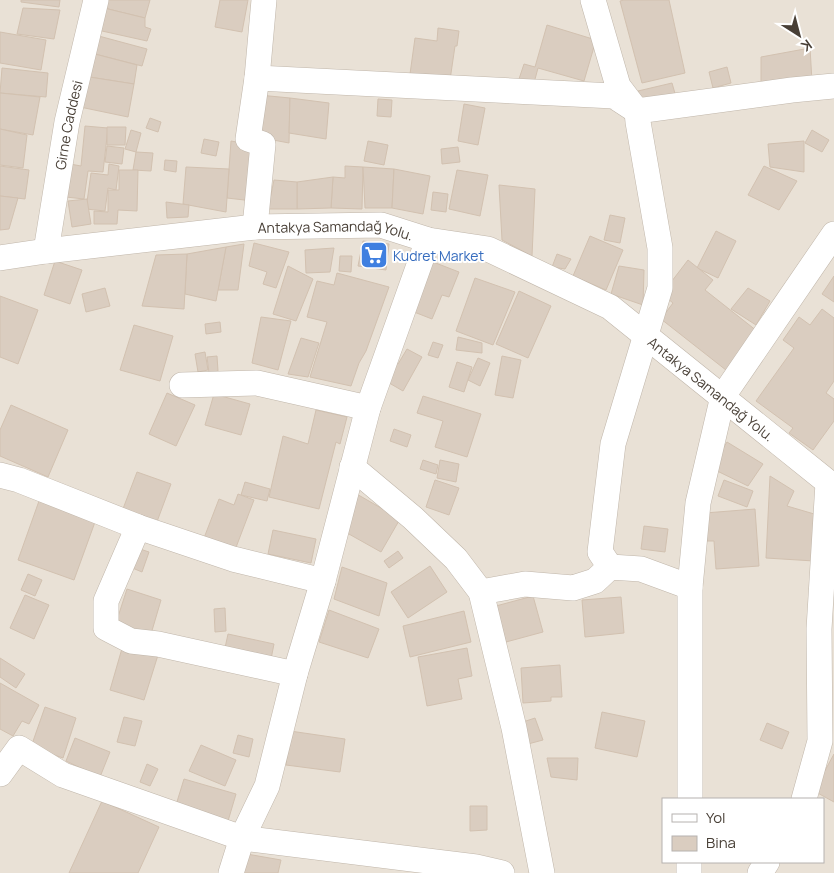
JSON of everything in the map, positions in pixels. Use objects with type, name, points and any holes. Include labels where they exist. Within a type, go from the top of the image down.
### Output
[{"type":"street","name":"Girne Caddesi","points":[[46,251],[67,122],[96,0]]},
{"type":"street","points":[[255,227],[263,144],[248,140],[258,78],[264,0]]},
{"type":"street","points":[[593,0],[618,86],[637,111],[660,248],[660,288],[612,444],[600,552],[610,567]]},
{"type":"street","points":[[258,78],[614,96],[637,111],[834,86]]},
{"type":"street","name":"Antakya Samandağ Yolu.","points":[[0,258],[255,227],[381,225],[428,240],[488,249],[610,307],[723,396],[831,485]]},
{"type":"street","points":[[690,798],[690,587],[698,502],[723,396],[834,234]]},
{"type":"street","points":[[231,873],[242,838],[267,786],[295,674],[323,581],[368,408],[428,240]]},
{"type":"street","points":[[182,384],[257,384],[368,408]]},
{"type":"street","points":[[352,467],[413,518],[456,559],[482,592],[514,728],[542,873]]},
{"type":"street","points":[[0,475],[19,480],[138,527],[232,559],[323,581]]},
{"type":"street","points":[[804,798],[820,741],[819,629],[831,485]]},
{"type":"street","points":[[138,527],[106,601],[106,628],[131,641],[158,644],[295,674]]},
{"type":"street","points":[[482,592],[525,584],[573,588],[595,581],[610,567],[641,569],[690,587]]},
{"type":"street","points":[[0,774],[9,743],[64,775],[242,838],[476,867],[502,873]]},
{"type":"shaded area","points":[[0,0],[834,0],[834,873],[0,873]]},
{"type":"building","points":[[21,0],[60,0],[59,7],[21,2]]},
{"type":"building","points":[[101,0],[150,0],[145,18],[100,7]]},
{"type":"building","points":[[220,0],[248,0],[242,32],[215,27]]},
{"type":"building","points":[[669,0],[685,73],[642,83],[620,1]]},
{"type":"building","points":[[100,7],[145,18],[145,27],[151,29],[147,41],[93,29]]},
{"type":"building","points":[[23,8],[60,10],[54,39],[17,34]]},
{"type":"building","points":[[547,25],[596,40],[584,81],[538,68],[534,83],[519,79],[524,64],[535,67]]},
{"type":"building","points":[[438,28],[459,31],[450,80],[410,74],[415,38],[437,41]]},
{"type":"building","points":[[0,32],[46,40],[41,70],[0,63]]},
{"type":"building","points":[[95,35],[147,49],[142,66],[91,53]]},
{"type":"building","points":[[810,48],[812,81],[761,88],[761,57]]},
{"type":"building","points":[[91,53],[137,65],[134,84],[83,76]]},
{"type":"building","points":[[727,67],[731,83],[713,88],[709,72]]},
{"type":"building","points":[[2,68],[48,73],[46,97],[0,93]]},
{"type":"building","points":[[83,76],[134,84],[128,117],[80,107]]},
{"type":"building","points":[[672,83],[676,97],[641,105],[638,91]]},
{"type":"building","points":[[0,93],[40,97],[33,135],[0,129]]},
{"type":"building","points":[[259,95],[290,98],[289,143],[252,136]]},
{"type":"building","points":[[290,98],[329,103],[326,139],[289,133]]},
{"type":"building","points":[[378,99],[392,100],[391,117],[377,116]]},
{"type":"building","points":[[464,104],[485,108],[478,145],[458,141]]},
{"type":"building","points":[[150,118],[161,122],[158,132],[146,128]]},
{"type":"building","points":[[85,126],[108,128],[103,172],[88,171],[84,199],[66,197],[70,164],[81,166]]},
{"type":"building","points":[[107,127],[126,127],[125,145],[107,145]]},
{"type":"building","points":[[0,129],[27,135],[23,168],[0,165]]},
{"type":"building","points":[[131,130],[141,133],[136,152],[125,149]]},
{"type":"building","points":[[812,130],[829,140],[822,152],[805,143]]},
{"type":"building","points":[[204,139],[219,142],[216,156],[201,153]]},
{"type":"building","points":[[231,141],[260,146],[253,201],[227,198]]},
{"type":"building","points":[[368,141],[388,145],[384,165],[364,161]]},
{"type":"building","points":[[804,141],[804,172],[770,167],[768,144]]},
{"type":"building","points":[[107,146],[124,148],[122,164],[105,162]]},
{"type":"building","points":[[458,147],[460,162],[442,164],[441,149]]},
{"type":"building","points":[[136,152],[153,153],[151,171],[133,170]]},
{"type":"building","points":[[165,160],[177,161],[176,172],[164,170]]},
{"type":"building","points":[[109,164],[119,166],[116,190],[108,188],[105,211],[86,209],[91,173],[108,175]]},
{"type":"building","points":[[0,166],[29,170],[25,199],[0,196]]},
{"type":"building","points":[[345,166],[363,167],[362,209],[331,208],[333,177],[345,178]]},
{"type":"building","points":[[764,166],[797,181],[779,210],[748,195]]},
{"type":"building","points":[[186,167],[229,169],[226,212],[183,204]]},
{"type":"building","points":[[363,167],[394,169],[392,208],[365,208]]},
{"type":"building","points":[[394,169],[430,176],[423,214],[392,208]]},
{"type":"building","points":[[119,170],[138,170],[137,211],[118,210],[117,224],[94,224],[94,211],[108,212],[108,190],[119,190]]},
{"type":"building","points":[[457,170],[488,175],[480,216],[449,209]]},
{"type":"building","points":[[333,177],[331,208],[297,209],[297,182]]},
{"type":"building","points":[[274,180],[297,182],[297,209],[268,209]]},
{"type":"building","points":[[499,185],[535,189],[532,256],[502,240]]},
{"type":"building","points":[[433,192],[448,194],[446,212],[431,210]]},
{"type":"building","points":[[0,196],[18,198],[9,229],[0,230]]},
{"type":"building","points":[[87,199],[91,224],[72,227],[68,201]]},
{"type":"building","points":[[166,202],[189,205],[188,217],[167,218]]},
{"type":"building","points":[[610,215],[625,218],[620,243],[604,240]]},
{"type":"building","points":[[716,231],[736,241],[718,278],[697,268]]},
{"type":"building","points":[[590,236],[623,250],[606,290],[573,276]]},
{"type":"building","name":"Kudret Market","points":[[363,241],[389,244],[386,270],[358,266]]},
{"type":"building","points":[[254,243],[289,252],[276,288],[263,284],[267,272],[249,266]]},
{"type":"building","points":[[244,244],[238,290],[218,290],[226,247]]},
{"type":"building","points":[[226,247],[216,301],[185,294],[187,254]]},
{"type":"building","points":[[334,248],[330,272],[306,273],[305,250]]},
{"type":"building","points":[[187,254],[184,309],[142,306],[156,255]]},
{"type":"building","points":[[557,254],[571,259],[565,269],[552,267]]},
{"type":"building","points":[[340,256],[352,256],[351,272],[339,271]]},
{"type":"building","points":[[428,260],[459,272],[449,297],[442,295],[432,319],[409,310]]},
{"type":"building","points":[[688,260],[713,280],[705,290],[762,335],[731,374],[661,319],[673,303],[662,294]]},
{"type":"building","points":[[55,261],[82,270],[70,304],[44,295]]},
{"type":"building","points":[[288,266],[313,279],[296,321],[273,314]]},
{"type":"building","points":[[619,266],[644,270],[643,305],[611,294]]},
{"type":"building","points":[[337,273],[389,287],[351,386],[310,377],[327,322],[307,317],[317,281],[334,285]]},
{"type":"building","points":[[834,276],[834,302],[822,294]]},
{"type":"building","points":[[475,278],[515,292],[493,345],[456,331]]},
{"type":"building","points":[[105,288],[110,306],[86,312],[82,294]]},
{"type":"building","points":[[748,288],[770,301],[756,325],[731,309]]},
{"type":"building","points":[[519,291],[551,306],[528,358],[496,344]]},
{"type":"building","points":[[0,296],[38,310],[18,364],[0,357]]},
{"type":"building","points":[[822,309],[834,318],[834,381],[826,393],[834,399],[834,421],[813,450],[789,433],[793,428],[756,401],[794,348],[783,340],[799,317],[810,325]]},
{"type":"building","points":[[261,317],[291,321],[278,370],[252,363]]},
{"type":"building","points":[[220,322],[221,332],[206,334],[205,324]]},
{"type":"building","points":[[134,325],[173,336],[160,381],[120,370]]},
{"type":"building","points":[[458,337],[482,343],[482,353],[456,350]]},
{"type":"building","points":[[301,338],[319,343],[308,377],[288,374]]},
{"type":"building","points":[[433,342],[443,345],[438,358],[428,355]]},
{"type":"building","points":[[407,349],[422,357],[403,391],[384,380],[394,361],[398,364]]},
{"type":"building","points":[[205,352],[208,370],[198,372],[195,354]]},
{"type":"building","points":[[217,356],[218,371],[209,373],[207,357]]},
{"type":"building","points":[[502,356],[521,360],[513,398],[495,395]]},
{"type":"building","points":[[478,358],[490,363],[480,386],[468,380]]},
{"type":"building","points":[[457,362],[472,367],[464,392],[449,387]]},
{"type":"building","points":[[167,393],[195,405],[176,446],[149,434]]},
{"type":"building","points":[[214,394],[250,404],[241,435],[205,425]]},
{"type":"building","points":[[423,396],[481,414],[467,457],[435,447],[443,421],[417,413]]},
{"type":"building","points":[[11,405],[68,430],[48,477],[0,456],[0,430]]},
{"type":"building","points":[[316,410],[347,417],[340,444],[336,442],[319,509],[269,497],[283,436],[308,444]]},
{"type":"building","points":[[394,429],[411,435],[407,447],[390,441]]},
{"type":"building","points":[[727,442],[763,464],[748,486],[711,468]]},
{"type":"building","points":[[423,460],[438,465],[436,474],[420,469]]},
{"type":"building","points":[[440,460],[459,464],[456,482],[437,478]]},
{"type":"building","points":[[137,472],[171,484],[155,527],[121,514]]},
{"type":"building","points":[[770,476],[794,491],[787,506],[821,516],[814,561],[766,558]]},
{"type":"building","points":[[435,480],[459,488],[449,515],[426,507]]},
{"type":"building","points":[[724,480],[753,491],[747,507],[718,496]]},
{"type":"building","points":[[245,482],[270,489],[267,501],[241,495]]},
{"type":"building","points":[[355,493],[400,519],[381,552],[340,529]]},
{"type":"building","points":[[238,494],[254,500],[235,550],[204,538],[219,499],[234,505]]},
{"type":"building","points":[[39,501],[95,522],[74,580],[18,560]]},
{"type":"building","points":[[755,509],[759,566],[716,569],[714,541],[707,541],[705,513]]},
{"type":"building","points":[[644,526],[668,529],[665,552],[641,549]]},
{"type":"building","points":[[273,530],[316,539],[311,563],[268,554]]},
{"type":"building","points":[[137,548],[149,552],[142,572],[130,567]]},
{"type":"building","points":[[398,551],[403,558],[389,568],[384,561]]},
{"type":"building","points":[[430,566],[447,592],[408,618],[391,592]]},
{"type":"building","points":[[342,567],[387,583],[379,616],[334,599]]},
{"type":"building","points":[[28,574],[42,580],[35,596],[21,590]]},
{"type":"building","points":[[127,589],[161,600],[151,634],[116,623]]},
{"type":"building","points":[[25,595],[49,605],[34,639],[10,628]]},
{"type":"building","points":[[533,596],[543,632],[506,642],[496,606]]},
{"type":"building","points":[[621,597],[624,633],[585,637],[582,600]]},
{"type":"building","points":[[225,608],[226,631],[215,632],[214,609]]},
{"type":"building","points":[[329,610],[379,629],[368,658],[319,642]]},
{"type":"building","points":[[464,611],[471,642],[410,657],[403,626]]},
{"type":"building","points":[[228,634],[274,644],[271,659],[225,648]]},
{"type":"building","points":[[123,645],[158,655],[144,700],[110,690]]},
{"type":"building","points":[[467,648],[472,676],[458,679],[462,699],[427,706],[418,657]]},
{"type":"building","points":[[0,658],[25,674],[16,688],[0,677]]},
{"type":"building","points":[[560,665],[562,697],[551,697],[551,701],[523,703],[521,668]]},
{"type":"building","points":[[0,683],[39,705],[29,724],[22,721],[13,736],[0,729]]},
{"type":"building","points":[[45,707],[76,718],[63,758],[31,747]]},
{"type":"building","points":[[602,712],[645,721],[637,757],[595,748]]},
{"type":"building","points":[[124,717],[142,721],[135,746],[117,742]]},
{"type":"building","points":[[535,718],[543,740],[528,744],[520,723]]},
{"type":"building","points":[[767,723],[789,732],[782,749],[760,740]]},
{"type":"building","points":[[290,731],[345,739],[340,772],[286,765]]},
{"type":"building","points":[[238,735],[253,739],[249,757],[233,753]]},
{"type":"building","points":[[75,738],[110,752],[100,777],[66,761]]},
{"type":"building","points":[[201,745],[236,760],[225,786],[189,771]]},
{"type":"building","points":[[834,754],[834,802],[814,791]]},
{"type":"building","points":[[547,758],[578,758],[577,780],[551,777]]},
{"type":"building","points":[[147,764],[158,769],[150,786],[140,782]]},
{"type":"building","points":[[184,779],[236,794],[228,821],[176,805]]},
{"type":"building","points":[[102,801],[159,827],[138,873],[69,873]]},
{"type":"building","points":[[470,806],[487,806],[487,830],[470,831]]},
{"type":"building","points":[[241,853],[281,860],[278,873],[239,873]]},
{"type":"place","name":"Kudret Market","points":[[374,255]]}]
